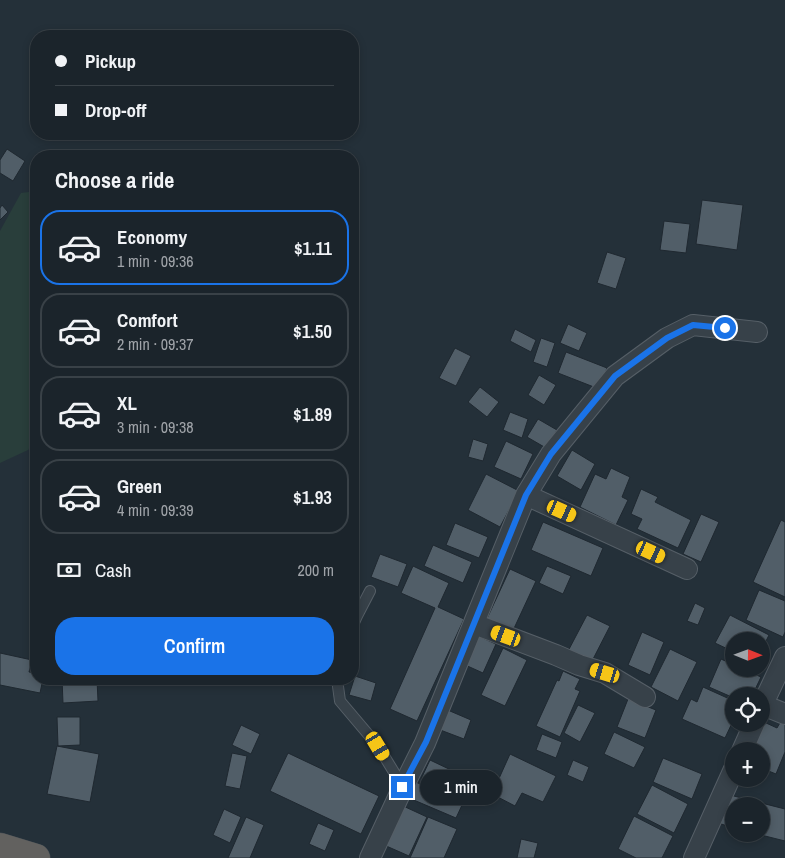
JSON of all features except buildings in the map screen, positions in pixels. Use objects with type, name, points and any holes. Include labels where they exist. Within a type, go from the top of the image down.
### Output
[{"type":"highway","points":[[0,847],[36,858]]},
{"type":"street","points":[[370,858],[402,787],[426,742],[526,495],[551,454],[615,376],[667,338],[693,325],[757,332]]},
{"type":"street","points":[[526,495],[687,569]]},
{"type":"street","points":[[474,624],[579,665],[605,673],[645,697]]},
{"type":"street","points":[[770,689],[785,657]]},
{"type":"street","points":[[770,709],[785,714]]},
{"type":"street","points":[[694,858],[726,787]]},
{"type":"lane","points":[[359,612],[370,591]]},
{"type":"lane","points":[[338,685],[340,700],[378,746],[402,787]]},
{"type":"green space","points":[[30,192],[30,448],[0,463],[0,231],[21,193]]},
{"type":"route","points":[[402,787],[426,742],[526,495],[551,454],[615,376],[667,338],[693,325],[725,328]]}]
